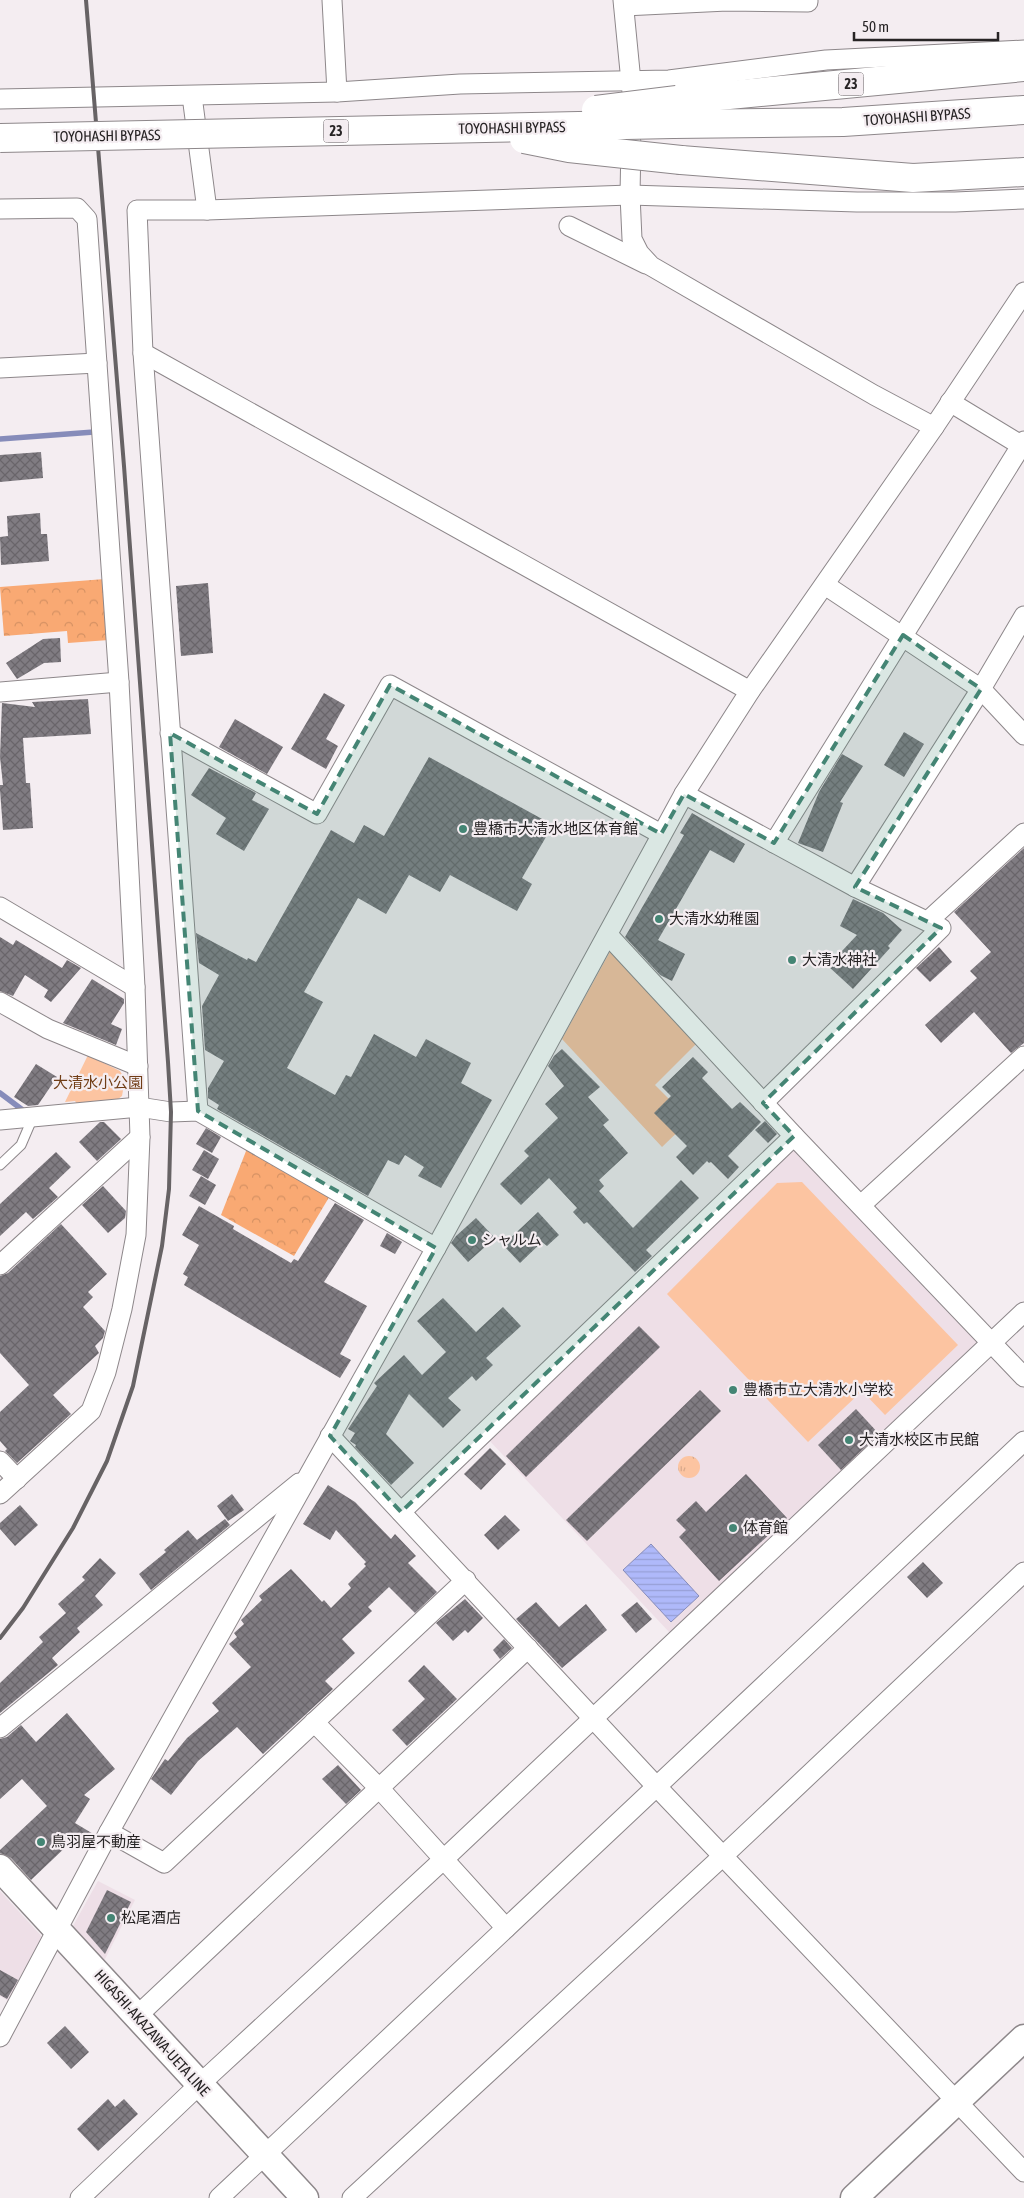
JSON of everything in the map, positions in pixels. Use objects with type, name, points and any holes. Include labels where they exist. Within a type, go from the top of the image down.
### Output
[{"type":"highway","name":"23","points":[[338,131],[616,108],[675,112],[1024,67]]},
{"type":"highway","name":"TOYOHASHI BYPASS","points":[[0,138],[482,129],[675,112],[843,122],[1024,110]]},
{"type":"highway","name":"23","points":[[482,129],[568,148],[681,160],[913,178],[1024,172]]},
{"type":"main road","name":"HIGASHI-AKAZAWA-UETA LINE","points":[[0,1868],[304,2198]]},
{"type":"main road","points":[[854,2198],[1024,2038]]},
{"type":"street","points":[[332,0],[337,92]]},
{"type":"street","points":[[651,266],[639,253],[632,238],[630,195],[632,81],[623,3],[727,0],[808,2],[808,0]]},
{"type":"street","points":[[0,99],[337,92],[460,84],[669,80],[826,60],[1024,50]]},
{"type":"street","points":[[192,96],[207,210]]},
{"type":"street","points":[[198,1111],[143,353],[137,210],[207,210],[630,195],[857,202],[955,202],[1024,199]]},
{"type":"street","points":[[0,209],[77,208],[86,219],[119,682],[135,987],[140,1137],[136,1235],[122,1309],[106,1372],[91,1411],[0,1494]]},
{"type":"street","points":[[569,226],[651,266],[874,395],[934,427]]},
{"type":"street","points":[[0,2037],[110,1832],[436,1248],[560,1012],[608,935],[632,881],[684,794],[750,691],[934,427],[1024,292]]},
{"type":"street","points":[[143,353],[750,691]]},
{"type":"street","points":[[0,368],[97,363]]},
{"type":"street","points":[[774,843],[1023,445],[950,402]]},
{"type":"street","points":[[825,585],[981,689],[1024,735]]},
{"type":"street","points":[[854,887],[981,689],[1024,616]]},
{"type":"street","points":[[0,692],[119,682]]},
{"type":"street","points":[[170,733],[317,814],[335,789],[390,685],[661,834]]},
{"type":"street","points":[[684,794],[854,887],[941,928],[763,1103]]},
{"type":"street","points":[[928,921],[1024,833]]},
{"type":"street","points":[[0,907],[135,987]]},
{"type":"street","points":[[608,935],[794,1136],[1024,1377]]},
{"type":"street","points":[[0,1002],[48,1029],[138,1066]]},
{"type":"street","points":[[861,1205],[1024,1056]]},
{"type":"street","points":[[0,1120],[139,1107],[171,1112],[198,1111],[436,1248]]},
{"type":"street","points":[[402,1512],[794,1136]]},
{"type":"street","points":[[0,1265],[140,1137]]},
{"type":"street","points":[[80,2198],[200,2084],[444,1860],[593,1717],[1024,1312]]},
{"type":"street","points":[[330,1436],[656,1786],[1024,2172]]},
{"type":"street","points":[[219,2198],[1024,1441]]},
{"type":"street","points":[[0,1461],[17,1479]]},
{"type":"street","points":[[0,1728],[306,1478]]},
{"type":"street","points":[[352,2198],[723,1856],[1024,1572]]},
{"type":"street","points":[[110,1832],[164,1863],[466,1580]]},
{"type":"street","points":[[137,2016],[528,1648]]},
{"type":"street","points":[[314,1722],[380,1789],[506,1928]]},
{"type":"lane","points":[[0,1165],[21,1145],[33,1117]]},
{"type":"highlighted area","points":[[903,635],[981,689],[855,887],[941,928],[763,1103],[794,1136],[401,1512],[330,1436],[436,1248],[198,1111],[170,733],[317,814],[390,685],[661,834],[684,794],[774,843]]},
{"type":"shaded area","name":"豊橋市立大清水小学校","points":[[792,1144],[980,1341],[670,1633],[487,1438]]},
{"type":"shaded area","points":[[98,1881],[135,1900],[104,1961],[73,1926]]},
{"type":"shaded area","points":[[0,1891],[45,1940],[10,2002],[0,1996]]},
{"type":"green space","points":[[105,579],[109,640],[68,643],[67,631],[4,636],[0,587]]},
{"type":"green space","points":[[612,948],[699,1041],[655,1085],[690,1120],[662,1147],[562,1039]]},
{"type":"green space","name":"大清水小公園","points":[[88,1055],[120,1071],[125,1079],[122,1096],[113,1103],[79,1107],[75,1101],[65,1102]]},
{"type":"green space","points":[[248,1146],[331,1194],[294,1256],[221,1215]]},
{"type":"green space","points":[[802,1182],[958,1345],[885,1415],[862,1391],[808,1442],[667,1294],[777,1183]]},
{"type":"green space","points":[[689,1456],[697,1459],[700,1467],[697,1475],[689,1478],[681,1475],[678,1467],[681,1459]]},
{"type":"water","points":[[651,1544],[699,1596],[671,1622],[623,1570]]},
{"type":"building","points":[[41,452],[43,478],[0,482],[0,455]]},
{"type":"building","points":[[40,513],[41,534],[47,534],[49,561],[1,565],[0,537],[8,536],[7,516]]},
{"type":"building","points":[[208,583],[213,653],[181,656],[176,586]]},
{"type":"building","points":[[60,638],[61,662],[44,663],[17,679],[6,663],[43,639]]},
{"type":"building","points":[[324,693],[345,705],[326,739],[338,746],[326,769],[291,749]]},
{"type":"building","points":[[88,699],[91,734],[23,738],[26,783],[30,783],[33,828],[3,830],[0,790],[0,785],[3,785],[0,757],[2,703],[35,707],[32,702]]},
{"type":"building","points":[[235,719],[283,747],[267,774],[219,747]]},
{"type":"building","points":[[904,732],[924,744],[904,777],[884,765]]},
{"type":"building","points":[[842,754],[863,766],[840,802],[843,803],[823,852],[798,843],[819,792]]},
{"type":"building","points":[[429,757],[553,825],[522,878],[532,884],[517,911],[450,875],[440,892],[409,875],[386,914],[358,898],[304,992],[323,1002],[287,1068],[335,1095],[346,1075],[351,1077],[374,1034],[416,1057],[426,1039],[471,1063],[461,1083],[492,1100],[441,1188],[418,1176],[424,1167],[405,1155],[399,1165],[388,1160],[368,1196],[217,1109],[219,1105],[208,1098],[208,1088],[224,1061],[205,1050],[202,1006],[219,975],[199,963],[196,933],[247,960],[248,958],[256,962],[331,830],[354,843],[364,825],[384,836]]},
{"type":"building","points":[[209,768],[256,793],[252,800],[269,809],[244,851],[216,834],[226,818],[191,795]]},
{"type":"building","points":[[692,813],[745,844],[734,863],[710,850],[658,940],[685,954],[672,981],[660,975],[625,937],[684,835],[680,833]]},
{"type":"building","points":[[1024,848],[1024,1043],[1011,1053],[974,1012],[941,1043],[925,1025],[977,978],[970,971],[991,952],[954,912]]},
{"type":"building","points":[[853,899],[883,913],[902,930],[888,946],[890,948],[853,989],[828,966],[857,935],[840,926]]},
{"type":"building","points":[[0,937],[13,945],[16,940],[62,968],[67,960],[81,968],[51,1002],[44,997],[48,990],[25,975],[13,996],[0,991]]},
{"type":"building","points":[[939,947],[952,962],[930,982],[916,968]]},
{"type":"building","points":[[92,979],[124,999],[124,1003],[111,1024],[122,1029],[116,1045],[63,1023]]},
{"type":"building","points":[[562,1049],[600,1087],[588,1097],[609,1120],[603,1125],[628,1153],[599,1180],[604,1186],[599,1191],[633,1228],[681,1180],[699,1198],[646,1250],[652,1256],[635,1272],[587,1222],[584,1224],[573,1212],[577,1208],[549,1178],[521,1205],[500,1184],[529,1156],[524,1151],[558,1118],[545,1104],[564,1086],[548,1066],[554,1056]]},
{"type":"building","points":[[693,1057],[708,1072],[702,1078],[732,1109],[740,1102],[761,1122],[728,1156],[739,1167],[728,1179],[711,1162],[707,1161],[693,1175],[676,1157],[687,1146],[654,1113],[671,1096],[662,1087]]},
{"type":"building","points":[[36,1064],[57,1077],[38,1105],[28,1106],[14,1097]]},
{"type":"building","points":[[765,1121],[777,1134],[768,1143],[755,1130]]},
{"type":"building","points":[[100,1122],[104,1122],[121,1139],[97,1161],[79,1142]]},
{"type":"building","points":[[206,1128],[221,1137],[212,1153],[196,1144]]},
{"type":"building","points":[[204,1150],[219,1159],[208,1179],[192,1170]]},
{"type":"building","points":[[56,1152],[71,1167],[49,1188],[58,1197],[33,1219],[26,1212],[0,1236],[0,1204]]},
{"type":"building","points":[[201,1176],[216,1185],[205,1205],[189,1196]]},
{"type":"building","points":[[103,1186],[126,1211],[125,1218],[108,1233],[82,1205]]},
{"type":"building","points":[[335,1203],[364,1220],[324,1282],[367,1306],[340,1354],[351,1360],[340,1378],[184,1285],[188,1277],[183,1274],[199,1245],[182,1235],[199,1206],[234,1226],[233,1229],[291,1263],[294,1259],[298,1261]]},
{"type":"building","points":[[538,1212],[559,1235],[547,1246],[542,1242],[520,1263],[503,1245]]},
{"type":"building","name":"シャルム","points":[[476,1218],[495,1238],[468,1262],[451,1243]]},
{"type":"building","points":[[61,1224],[107,1274],[88,1292],[93,1297],[83,1307],[105,1331],[103,1338],[95,1346],[99,1353],[53,1395],[71,1414],[17,1463],[5,1451],[7,1449],[0,1441],[0,1412],[29,1385],[0,1353],[0,1276],[8,1273]]},
{"type":"building","points":[[387,1233],[402,1242],[395,1254],[380,1246]]},
{"type":"building","points":[[443,1298],[476,1332],[503,1307],[521,1326],[486,1358],[493,1365],[476,1381],[472,1376],[448,1398],[461,1410],[443,1428],[409,1394],[386,1434],[414,1463],[391,1485],[355,1447],[356,1445],[350,1441],[355,1433],[348,1429],[377,1386],[374,1383],[404,1355],[422,1375],[446,1352],[417,1321]]},
{"type":"building","points":[[639,1326],[660,1347],[526,1477],[506,1456]]},
{"type":"building","points":[[700,1390],[721,1411],[587,1541],[566,1520]]},
{"type":"building","name":"大清水校区市民館","points":[[856,1409],[879,1434],[841,1470],[818,1445]]},
{"type":"building","points":[[490,1448],[506,1464],[481,1490],[464,1474]]},
{"type":"building","name":"体育館","points":[[746,1474],[787,1518],[719,1581],[679,1537],[686,1530],[676,1520],[696,1501],[706,1512]]},
{"type":"building","points":[[328,1485],[355,1502],[391,1539],[395,1534],[416,1556],[408,1563],[437,1592],[415,1613],[389,1587],[368,1607],[372,1611],[342,1639],[355,1653],[325,1681],[333,1689],[263,1754],[237,1727],[198,1761],[171,1795],[151,1779],[165,1759],[168,1761],[187,1738],[219,1711],[212,1703],[251,1667],[229,1644],[237,1637],[234,1633],[244,1624],[241,1620],[262,1600],[259,1596],[291,1569],[322,1602],[324,1600],[331,1608],[351,1588],[348,1584],[366,1566],[364,1564],[366,1562],[336,1530],[330,1540],[303,1524]]},
{"type":"building","points":[[232,1494],[244,1510],[228,1521],[217,1506]]},
{"type":"building","points":[[20,1505],[38,1525],[15,1546],[0,1529],[0,1523]]},
{"type":"building","points":[[505,1515],[520,1530],[498,1550],[484,1535]]},
{"type":"building","points":[[225,1519],[230,1525],[151,1590],[139,1574],[166,1552],[164,1550],[188,1530],[197,1540]]},
{"type":"building","points":[[100,1558],[116,1573],[95,1596],[103,1605],[77,1628],[80,1632],[52,1658],[58,1665],[0,1713],[0,1683],[43,1642],[39,1637],[66,1613],[58,1604],[85,1580],[82,1577]]},
{"type":"building","points":[[923,1562],[943,1583],[927,1598],[907,1577]]},
{"type":"building","points":[[465,1599],[483,1618],[468,1633],[465,1630],[453,1641],[436,1623]]},
{"type":"building","points":[[536,1602],[559,1627],[586,1604],[607,1630],[562,1668],[516,1619]]},
{"type":"building","points":[[637,1602],[652,1619],[636,1633],[621,1615]]},
{"type":"building","points":[[504,1639],[512,1648],[500,1659],[493,1650]]},
{"type":"building","points":[[424,1665],[457,1699],[407,1746],[392,1730],[425,1699],[408,1681]]},
{"type":"building","points":[[67,1713],[115,1769],[84,1795],[90,1799],[75,1823],[95,1835],[87,1850],[72,1841],[31,1880],[11,1858],[0,1853],[0,1850],[47,1806],[22,1779],[0,1799],[0,1739],[7,1737],[21,1725],[36,1742]]},
{"type":"building","points":[[338,1765],[361,1790],[346,1804],[322,1779]]},
{"type":"building","points":[[107,1890],[131,1902],[105,1954],[86,1932]]},
{"type":"building","points":[[0,1970],[18,1980],[7,1999],[0,1995]]},
{"type":"building","points":[[65,2026],[89,2052],[71,2069],[47,2043]]},
{"type":"building","points":[[108,2099],[115,2107],[124,2099],[138,2114],[98,2151],[77,2129]]},
{"type":"waterway","points":[[0,439],[94,432]]},
{"type":"waterway","points":[[0,1093],[24,1111],[27,1111]]},
{"type":"railway","points":[[0,1638],[23,1608],[73,1528],[107,1461],[133,1386],[162,1246],[169,1189],[171,1112],[168,1062],[124,466],[86,0]]},
{"type":"place","name":"豊橋市大清水地区体育館","points":[[463,829]]},
{"type":"place","name":"大清水幼稚園","points":[[659,919]]},
{"type":"place","name":"大清水神社","points":[[792,960]]},
{"type":"place","name":"シャルム","points":[[472,1240]]},
{"type":"place","name":"豊橋市立大清水小学校","points":[[733,1390]]},
{"type":"place","name":"大清水校区市民館","points":[[849,1440]]},
{"type":"place","name":"体育館","points":[[733,1528]]},
{"type":"place","name":"鳥羽屋不動産","points":[[41,1842]]},
{"type":"place","name":"松尾酒店","points":[[111,1918]]}]
